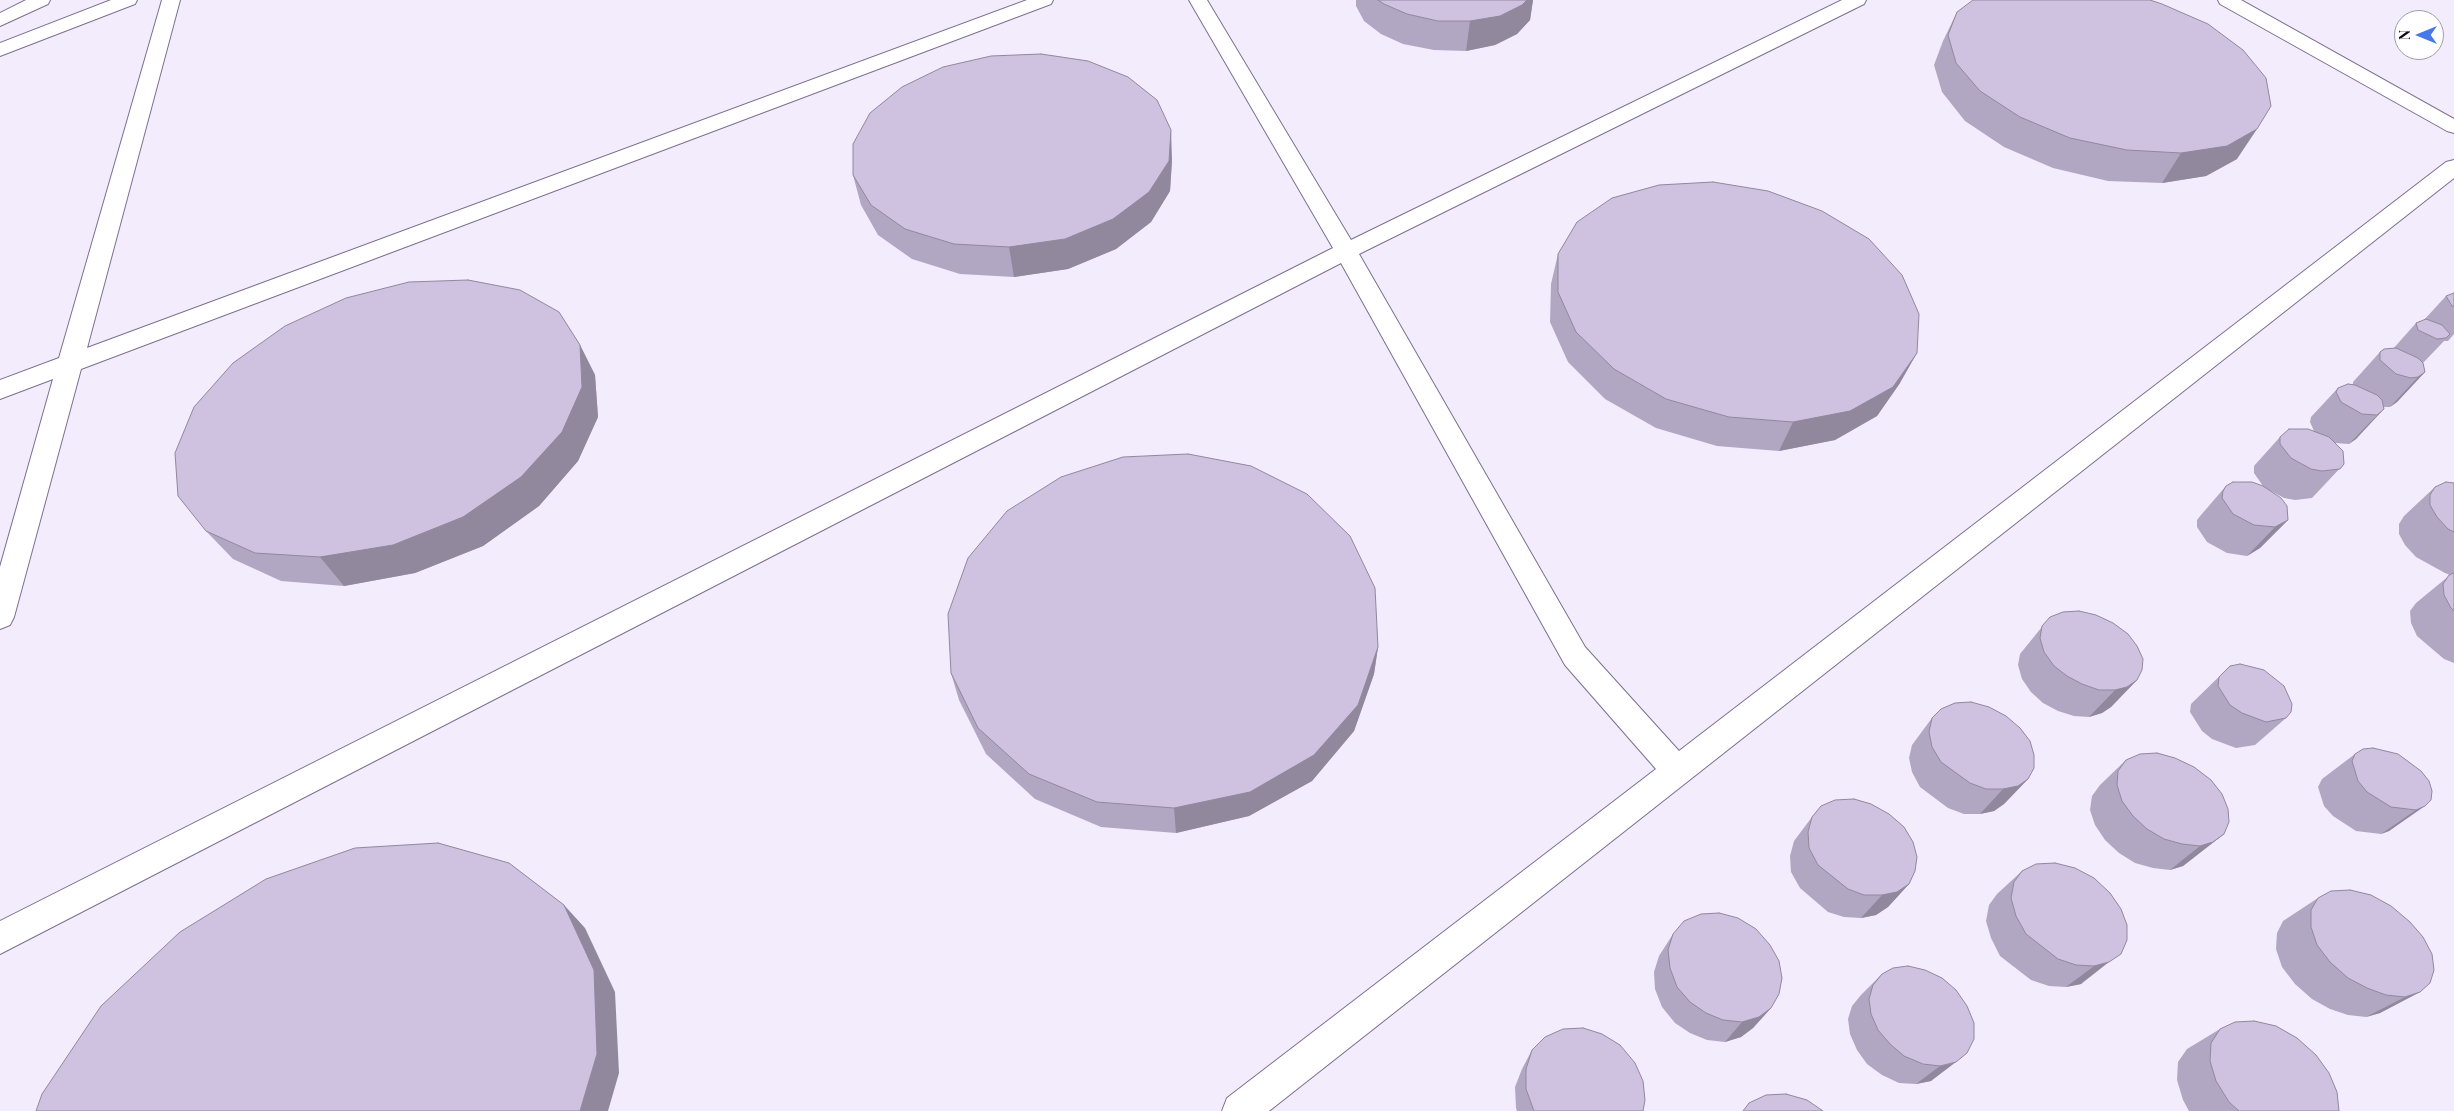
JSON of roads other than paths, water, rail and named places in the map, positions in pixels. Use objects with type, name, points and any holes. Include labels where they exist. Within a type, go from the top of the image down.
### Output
[{"type":"lane","points":[[0,20],[41,0]]},
{"type":"lane","points":[[0,50],[128,0]]},
{"type":"lane","points":[[0,617],[171,0]]},
{"type":"lane","points":[[0,390],[1044,0]]},
{"type":"lane","points":[[1198,0],[1346,251],[1575,656],[1677,771]]},
{"type":"lane","points":[[0,938],[1346,251],[1857,0]]},
{"type":"lane","points":[[2227,0],[2454,127]]},
{"type":"lane","points":[[1240,1111],[2454,166]]}]
